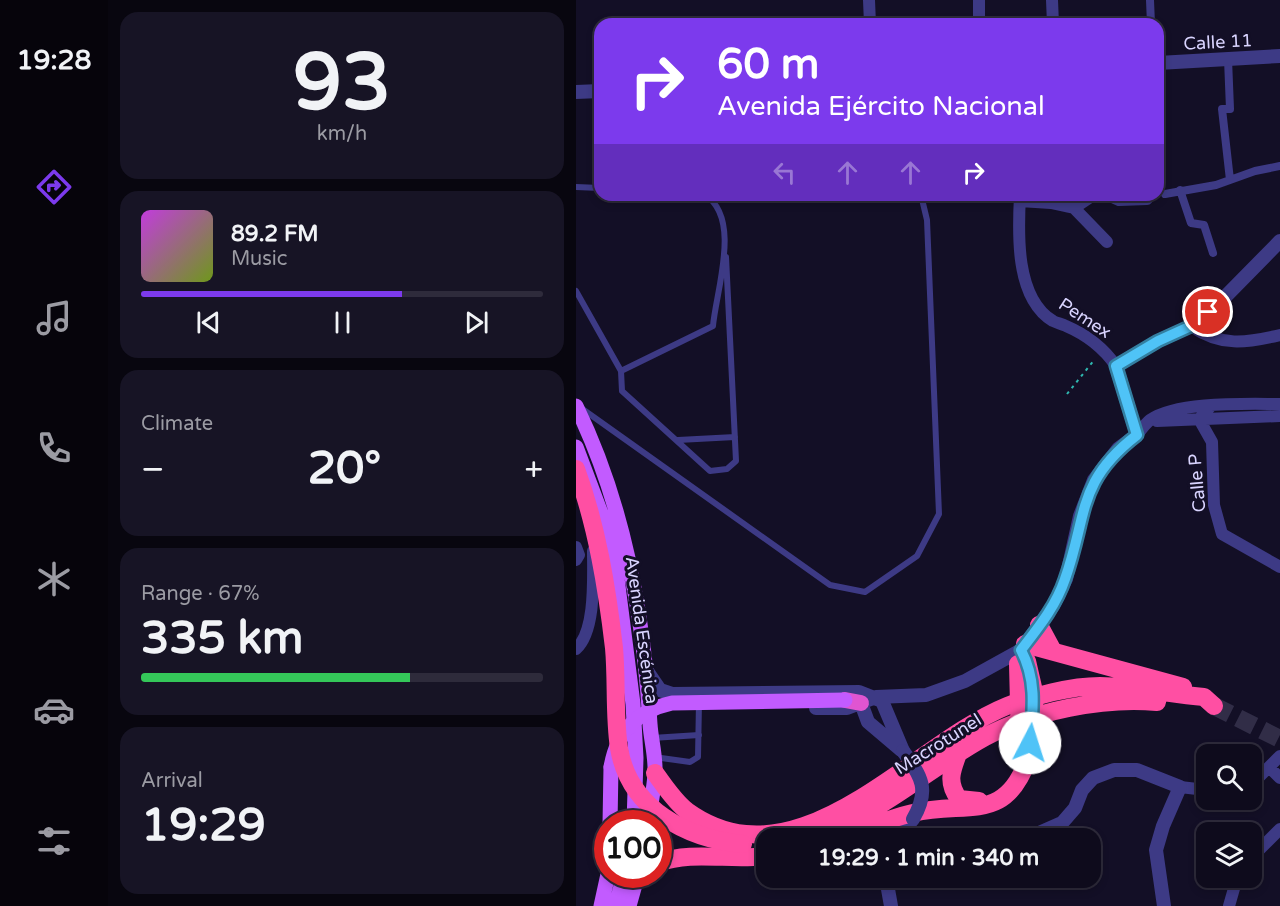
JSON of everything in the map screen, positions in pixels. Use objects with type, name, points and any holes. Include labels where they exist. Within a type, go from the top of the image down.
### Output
[{"type":"highway","points":[[576,469],[592,524],[607,598],[614,649],[619,750],[630,781],[648,804],[675,826],[709,840],[756,844]]},
{"type":"highway","points":[[1039,625],[1053,651]]},
{"type":"highway","points":[[864,823],[914,812],[973,809],[1002,799],[1021,780],[1035,696],[1021,654],[1053,651],[1171,682],[1209,702]]},
{"type":"highway","points":[[654,765],[685,809],[712,826],[735,833],[768,833],[814,823],[854,805],[947,739],[1009,705],[1098,686],[1209,702]]},
{"type":"highway","name":"Macrotunel","points":[[852,828],[864,823],[986,736],[1027,719],[1102,702],[1209,702]]},
{"type":"highway","points":[[958,754],[950,774],[952,789],[959,799],[974,802],[993,799],[1010,783],[1025,757]]},
{"type":"highway","points":[[672,858],[741,860],[756,858]]},
{"type":"main road","points":[[576,405],[592,439],[609,489],[638,603],[647,671],[654,765],[649,810]]},
{"type":"main road","name":"Avenida Escénica","points":[[576,447],[607,529],[630,674],[636,758],[634,810]]},
{"type":"main road","points":[[611,810],[614,749],[625,729],[645,712],[672,703],[860,700]]},
{"type":"main road","points":[[601,906],[606,888]]},
{"type":"main road","points":[[616,906],[627,888]]},
{"type":"main road","points":[[629,906],[632,888]]},
{"type":"street","points":[[869,0],[870,18]]},
{"type":"street","points":[[979,0],[979,18]]},
{"type":"street","points":[[1052,0],[1053,18]]},
{"type":"street","points":[[1150,0],[1151,18]]},
{"type":"street","name":"Calle 11","points":[[1164,63],[1280,56]]},
{"type":"street","points":[[1228,59],[1230,109],[1222,109],[1230,180]]},
{"type":"street","points":[[576,92],[594,91]]},
{"type":"street","points":[[1165,194],[1216,185],[1280,166]]},
{"type":"street","points":[[1180,190],[1191,223],[1204,225],[1213,254]]},
{"type":"street","name":"Pemex","points":[[1020,201],[1018,219],[1023,261],[1027,288],[1032,298],[1053,321],[1090,338],[1106,351],[1116,366],[1137,435]]},
{"type":"street","points":[[1039,201],[1074,208],[1107,242]]},
{"type":"street","points":[[1074,208],[1084,201]]},
{"type":"street","points":[[1116,366],[1158,341],[1191,326],[1225,297],[1280,241]]},
{"type":"street","points":[[1191,326],[1215,340],[1238,344],[1280,335]]},
{"type":"street","points":[[647,671],[660,690],[699,700],[847,708],[860,700],[926,694],[965,681],[1021,654],[1053,606],[1066,579],[1080,516],[1094,480],[1118,449],[1137,435],[1150,420],[1179,410],[1211,406],[1280,404]]},
{"type":"street","points":[[1199,419],[1211,406]]},
{"type":"street","points":[[1150,420],[1166,422],[1280,416]]},
{"type":"street","name":"Calle P","points":[[1199,419],[1212,442],[1214,505],[1222,534],[1280,567]]},
{"type":"street","points":[[576,649],[585,641],[590,609],[594,534],[589,501],[593,488]]},
{"type":"street","points":[[576,547],[579,555],[576,560]]},
{"type":"street","points":[[576,607],[590,609]]},
{"type":"street","points":[[651,731],[666,710],[699,700]]},
{"type":"street","points":[[860,700],[888,709],[903,751],[920,776],[923,802],[906,828]]},
{"type":"street","points":[[860,700],[868,722],[903,751]]},
{"type":"street","points":[[1262,774],[1280,756]]},
{"type":"street","points":[[1269,767],[1280,778]]},
{"type":"street","points":[[1051,828],[1062,823],[1075,808],[1082,790],[1093,778],[1114,770],[1137,770],[1180,786],[1196,788]]},
{"type":"street","points":[[1164,906],[1156,850],[1163,826],[1180,786]]},
{"type":"street","points":[[1262,847],[1280,829]]},
{"type":"street","points":[[888,888],[891,906]]},
{"type":"street","points":[[1229,906],[1234,888]]},
{"type":"lane","points":[[576,187],[594,188]]},
{"type":"lane","points":[[576,291],[621,371],[622,391],[710,471],[727,469],[736,461],[726,257],[720,210],[711,201]]},
{"type":"lane","points":[[576,405],[830,585],[864,592],[917,556],[939,514],[927,220],[922,201]]},
{"type":"lane","points":[[621,371],[713,326],[716,295],[726,257]]},
{"type":"lane","points":[[678,440],[735,437]]},
{"type":"lane","points":[[654,765],[694,761],[698,757],[699,700]]},
{"type":"lane","points":[[651,731],[699,735]]},
{"type":"path","points":[[1067,394],[1092,361],[1106,351]]},
{"type":"tunnel","points":[[1214,706],[1280,739]]},
{"type":"route","points":[[1030,743],[1035,696],[1027,661],[1021,650],[1053,606],[1066,579],[1080,516],[1094,480],[1118,449],[1137,435],[1116,366],[1158,341],[1191,326],[1208,312]]}]
